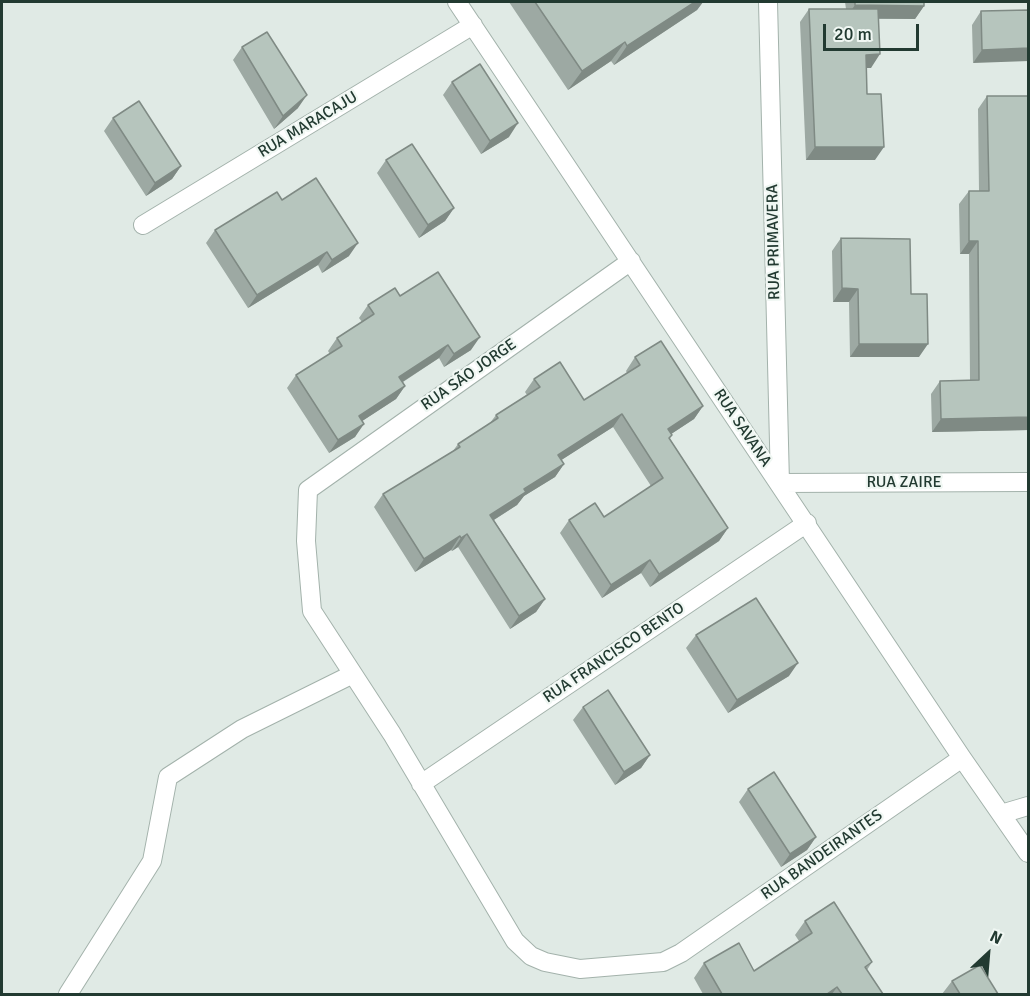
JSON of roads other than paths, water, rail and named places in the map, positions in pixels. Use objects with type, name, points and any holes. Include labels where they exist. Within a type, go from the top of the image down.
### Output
[{"type":"street","name":"RUA SAVANA","points":[[457,2],[962,758],[1029,854]]},
{"type":"street","name":"RUA PRIMAVERA","points":[[768,2],[780,483]]},
{"type":"street","name":"RUA MARACAJU","points":[[143,225],[473,26]]},
{"type":"street","name":"RUA SÃO JORGE","points":[[308,490],[630,261]]},
{"type":"street","name":"RUA ZAIRE","points":[[780,483],[1029,482]]},
{"type":"street","name":"RUA BANDEIRANTES","points":[[308,490],[306,541],[312,611],[392,734],[515,941],[531,956],[545,962],[580,969],[663,962],[681,953],[962,758]]},
{"type":"street","name":"RUA FRANCISCO BENTO","points":[[421,784],[807,524]]},
{"type":"street","points":[[68,994],[152,861],[168,777],[242,729],[353,674]]},
{"type":"street","points":[[1001,814],[1029,806]]}]
